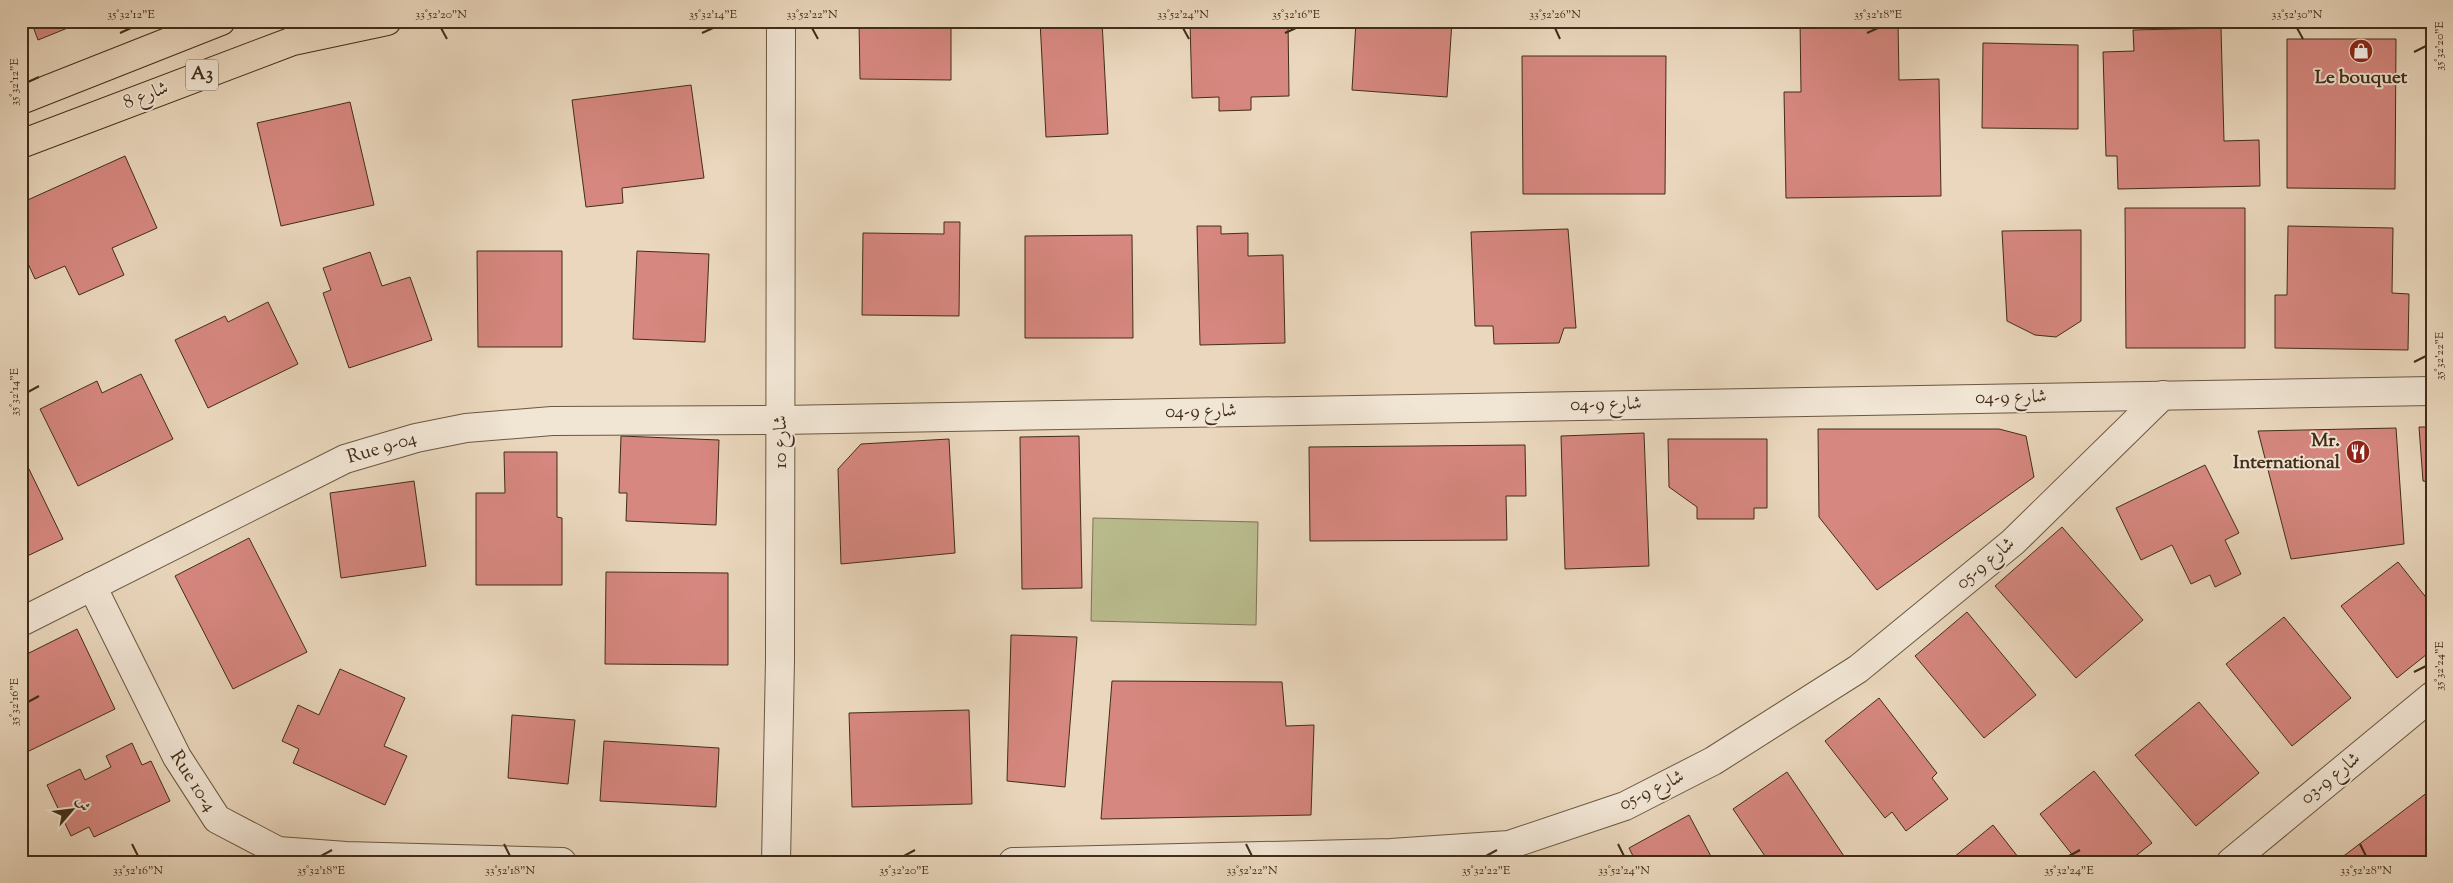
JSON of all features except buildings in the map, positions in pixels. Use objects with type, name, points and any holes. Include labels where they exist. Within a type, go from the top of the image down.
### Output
[{"type":"highway","name":"A3","points":[[21,100],[221,21]]},
{"type":"highway","name":"شارع 8","points":[[21,144],[292,41],[388,21]]},
{"type":"street","name":"شارع 10","points":[[776,862],[781,420],[781,21]]},
{"type":"street","name":"شارع 9-04","points":[[781,420],[2432,391]]},
{"type":"street","name":"شارع 9-05","points":[[1013,862],[1392,857],[1509,845],[1625,806],[1713,761],[1858,669],[2013,542],[2163,395]]},
{"type":"street","name":"Rue 9-04","points":[[21,622],[344,459],[416,438],[466,428],[552,421],[781,420]]},
{"type":"street","name":"Rue 10-4","points":[[92,586],[178,757],[217,820],[278,851],[346,856],[562,862]]},
{"type":"street","name":"شارع 9-03","points":[[2231,862],[2432,696]]},
{"type":"green space","points":[[1093,518],[1258,522],[1256,625],[1091,621]]},
{"type":"place","name":"Le bouquet","points":[[2361,51]]},
{"type":"place","name":"Mr. International","points":[[2358,452]]}]
